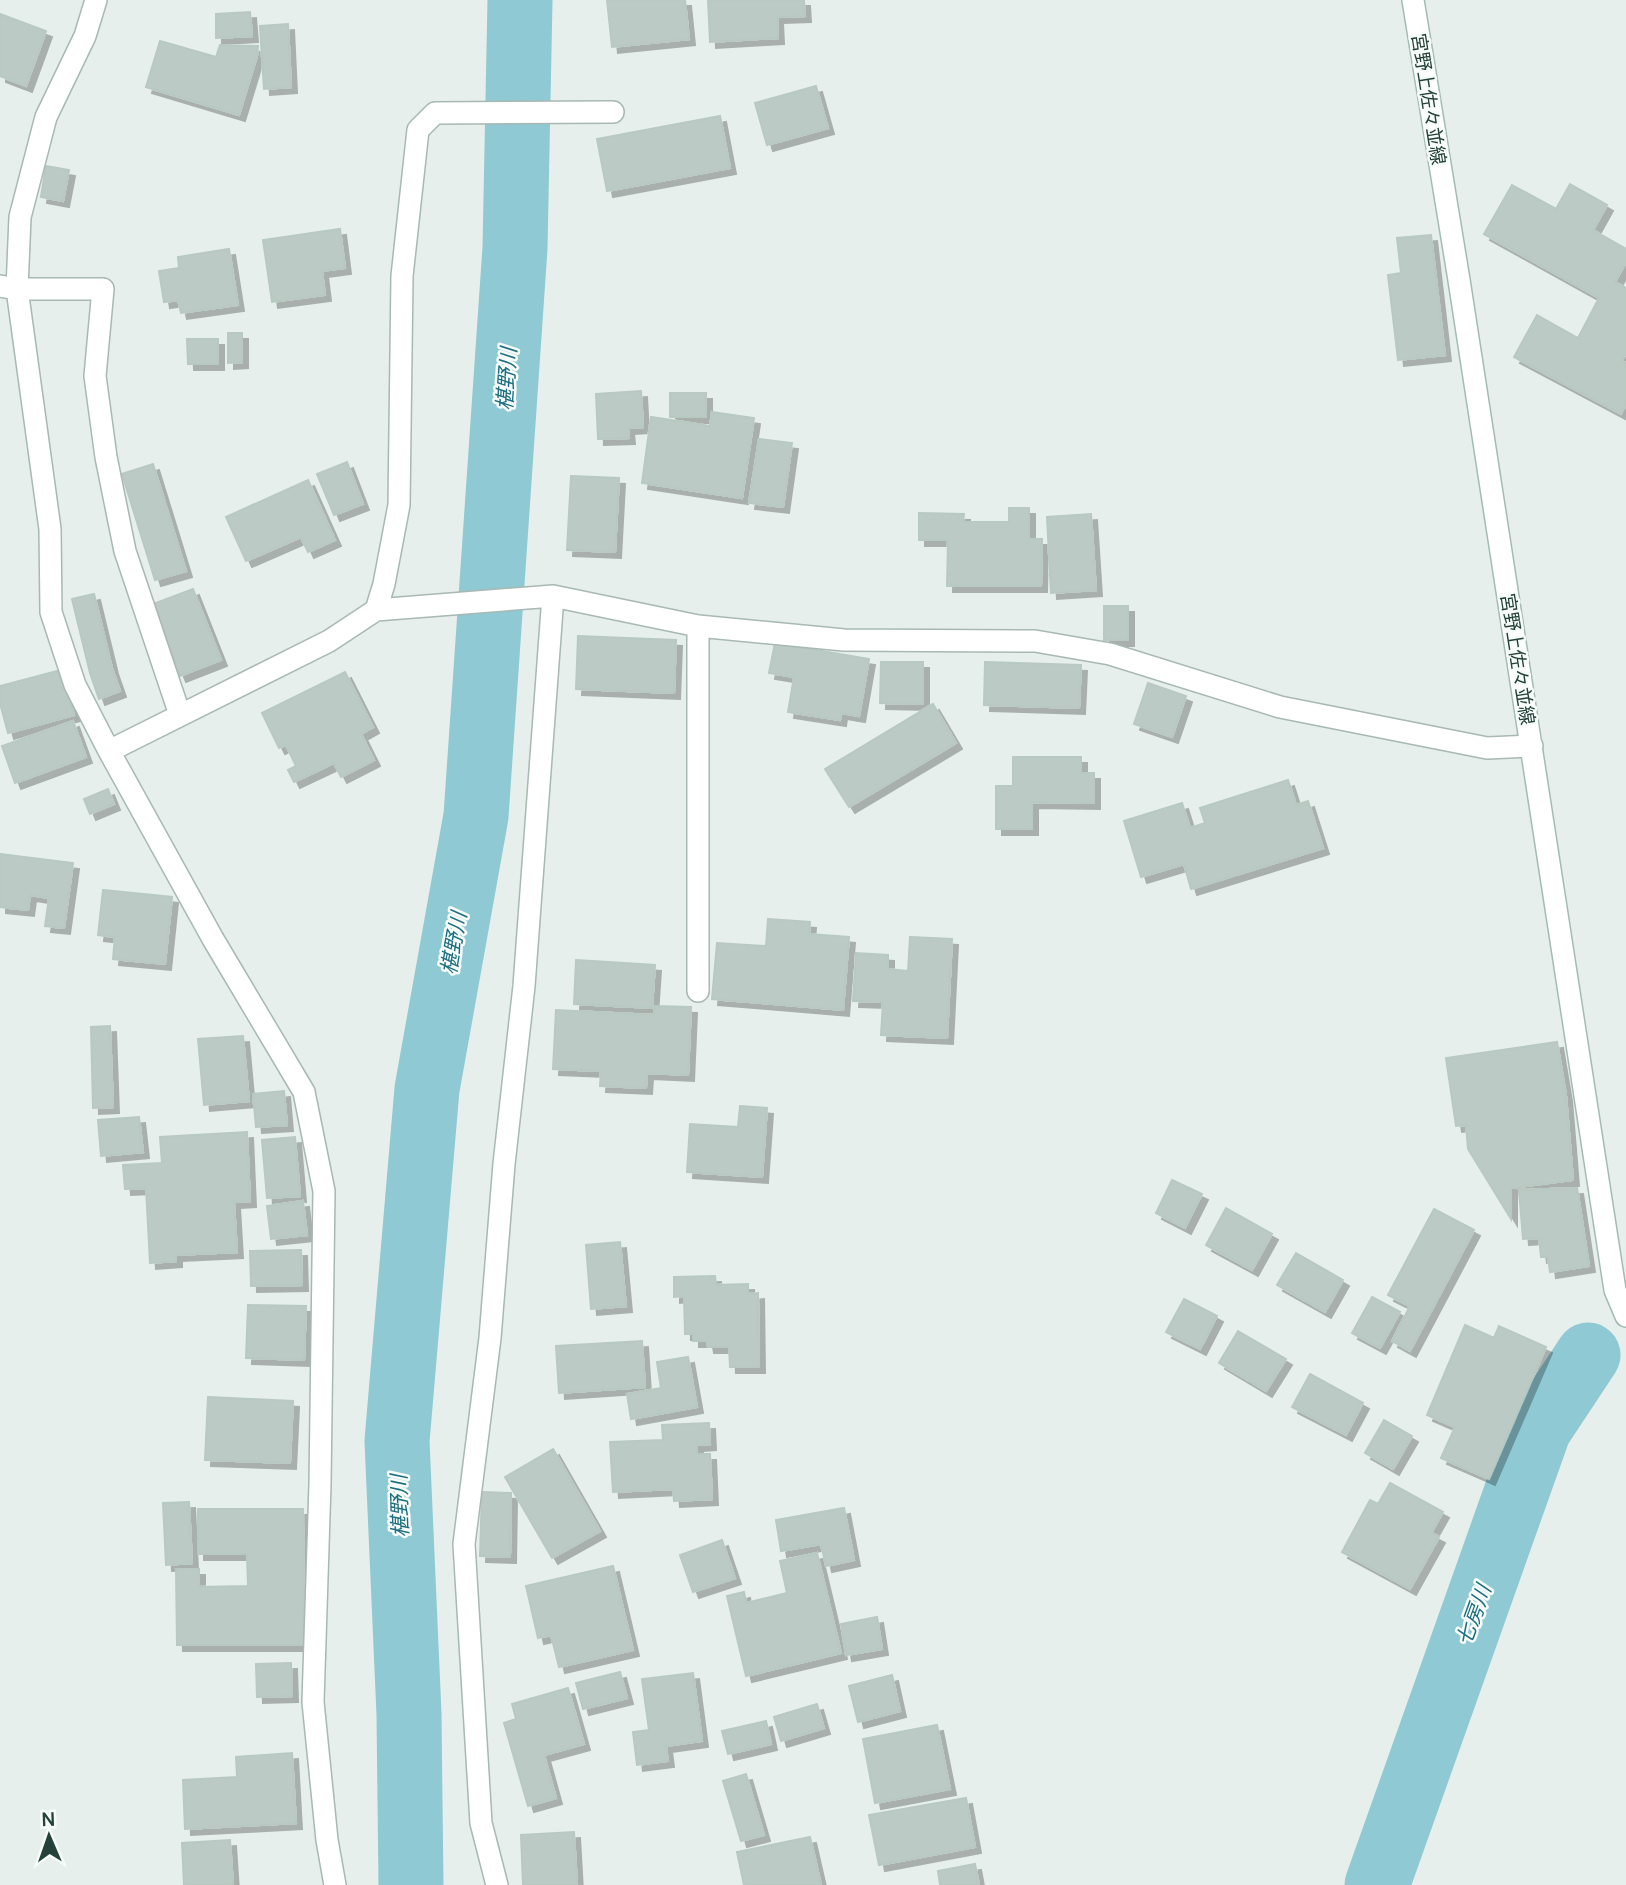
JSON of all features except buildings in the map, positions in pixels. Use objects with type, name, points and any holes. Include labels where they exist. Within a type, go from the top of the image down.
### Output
[{"type":"street","points":[[96,0],[85,36],[46,117],[20,217],[9,287],[50,529],[51,612],[75,685],[213,939],[304,1092],[324,1191],[320,1484],[313,1702],[327,1840],[335,1885]]},
{"type":"street","name":"宮野上佐々並線","points":[[1413,0],[1532,746],[1615,1290],[1626,1316]]},
{"type":"street","points":[[376,610],[384,584],[398,505],[402,276],[418,130],[435,113],[614,112]]},
{"type":"street","points":[[9,287],[103,289],[95,376],[106,457],[125,551],[174,718]]},
{"type":"street","points":[[109,751],[328,640],[376,610],[547,596],[698,626],[844,640],[1035,642],[1110,654],[1280,707],[1487,748],[1532,746]]},
{"type":"street","points":[[496,1885],[481,1823],[464,1544],[490,1338],[504,1164],[524,986],[547,596]]},
{"type":"street","points":[[698,626],[698,991]]},
{"type":"waterway","name":"椹野川","points":[[411,1885],[409,1714],[397,1441],[427,1089],[476,816],[515,248],[520,0]]},
{"type":"waterway","name":"七房川","points":[[1377,1885],[1539,1429],[1588,1355]]}]
